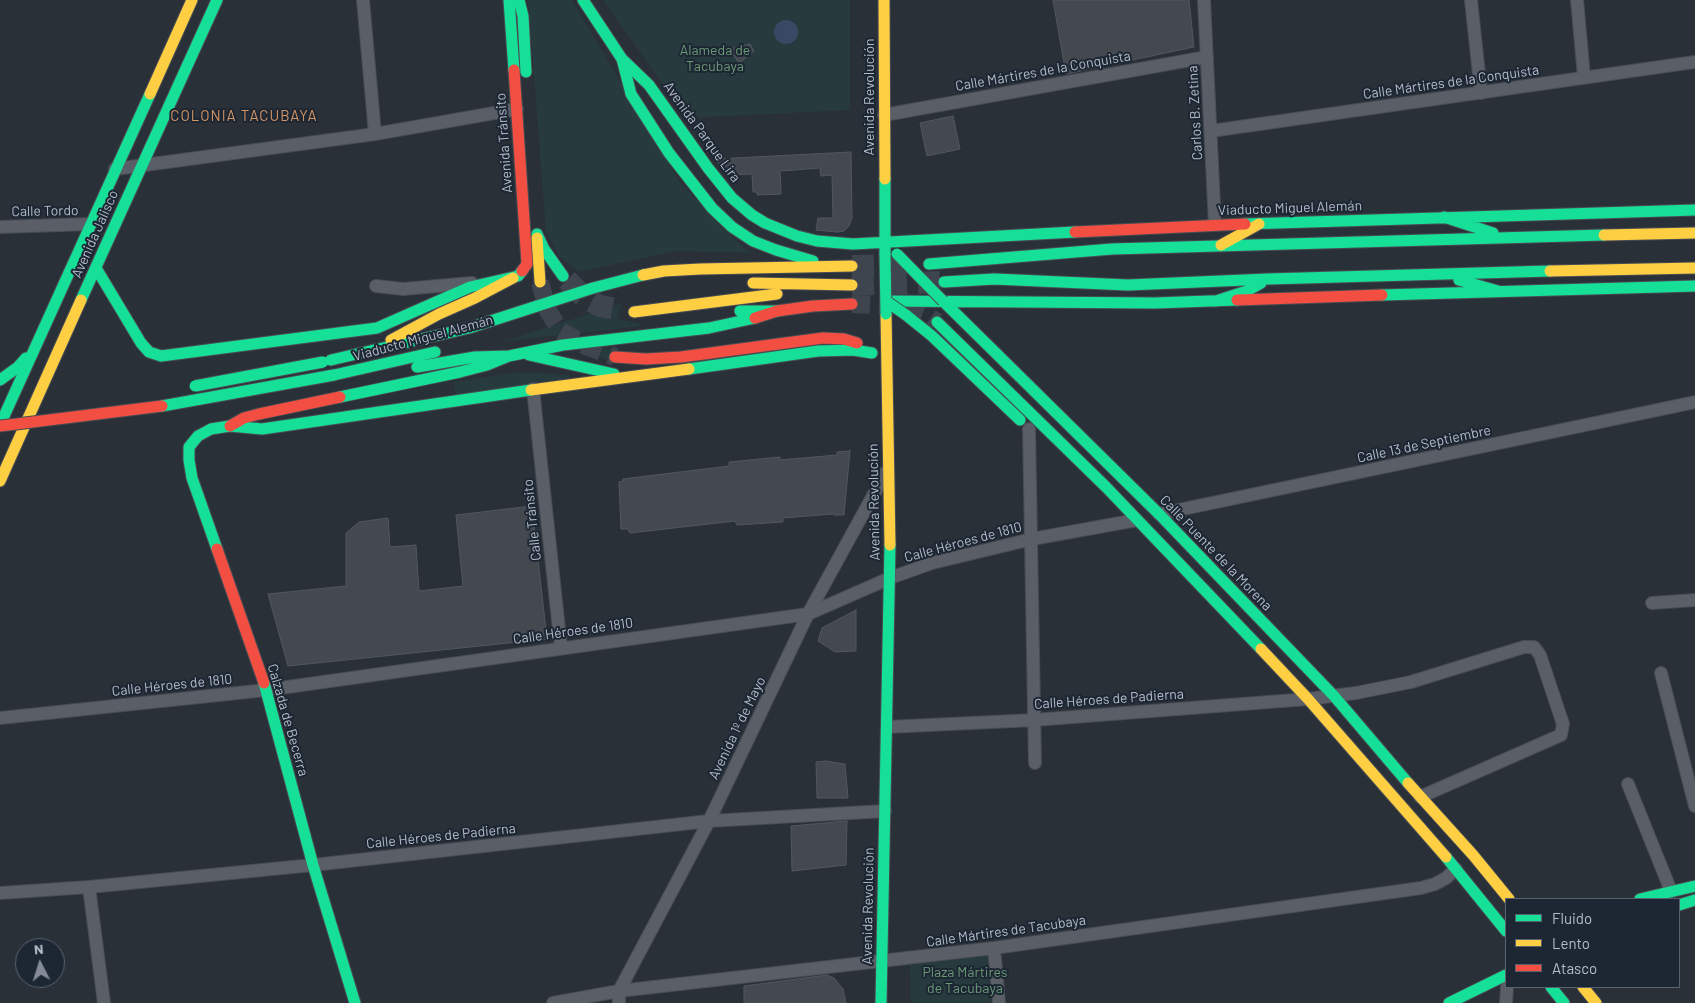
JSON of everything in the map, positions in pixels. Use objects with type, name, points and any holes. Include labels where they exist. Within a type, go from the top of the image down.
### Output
[{"type":"main road","name":"Avenida Jalisco","points":[[0,425],[192,0]]},
{"type":"main road","name":"Avenida Jalisco","points":[[0,481],[217,0]]},
{"type":"main road","name":"Avenida Tránsito","points":[[509,0],[527,264],[521,273],[512,278]]},
{"type":"main road","points":[[519,0],[524,16],[535,208]]},
{"type":"main road","name":"Avenida Parque Lira","points":[[583,0],[622,59],[649,85],[719,184],[752,215],[778,230],[817,241],[853,244],[885,242]]},
{"type":"main road","name":"Avenida Revolución","points":[[881,1003],[890,578],[885,255],[884,0]]},
{"type":"main road","points":[[622,59],[632,94],[684,174],[722,218],[743,234],[764,246],[833,267]]},
{"type":"main road","name":"Viaducto Miguel Alemán","points":[[885,242],[1215,225],[1695,210]]},
{"type":"main road","points":[[1444,217],[1508,238]]},
{"type":"main road","points":[[1218,247],[1259,224]]},
{"type":"main road","points":[[540,282],[537,230],[544,248],[563,276]]},
{"type":"main road","points":[[929,264],[1001,259],[1052,252],[1695,234]]},
{"type":"main road","name":"Calle Puente de la Morena","points":[[885,242],[948,302],[1158,514],[1334,696],[1508,898]]},
{"type":"main road","name":"Viaducto Miguel Alemán","points":[[182,388],[331,360],[469,328],[593,288],[664,271],[852,266]]},
{"type":"main road","name":"Viaducto Miguel Alemán","points":[[96,268],[141,343],[149,352],[161,356],[377,328],[399,320],[470,287],[512,278]]},
{"type":"main road","points":[[944,282],[994,280],[1128,285],[1434,274],[1695,268]]},
{"type":"main road","points":[[1434,274],[1498,291]]},
{"type":"main road","points":[[374,350],[439,314],[512,278]]},
{"type":"main road","points":[[1216,301],[1247,291],[1268,279]]},
{"type":"main road","points":[[743,283],[852,285]]},
{"type":"main road","points":[[634,312],[705,302],[796,293],[840,285]]},
{"type":"main road","points":[[886,301],[1135,303],[1695,286]]},
{"type":"main road","points":[[886,301],[932,336],[1042,440]]},
{"type":"main road","points":[[621,310],[683,314],[777,311],[813,306],[852,304]]},
{"type":"main road","points":[[356,371],[422,367],[476,357],[509,356],[563,344],[709,328],[777,311]]},
{"type":"main road","points":[[936,322],[1106,487],[1308,699],[1456,869],[1505,930]]},
{"type":"main road","points":[[615,357],[646,359],[681,356],[834,338],[863,346],[887,364]]},
{"type":"main road","name":"Viaducto Miguel Alemán","points":[[0,425],[82,418],[157,408],[356,371],[449,348]]},
{"type":"main road","points":[[0,380],[18,367],[33,350]]},
{"type":"main road","points":[[230,426],[262,429],[818,351],[853,350],[872,353]]},
{"type":"main road","points":[[521,354],[626,377]]},
{"type":"main road","points":[[230,426],[244,418],[258,414],[460,372],[487,365],[509,356]]},
{"type":"main road","points":[[0,412],[47,407]]},
{"type":"main road","name":"Calzada de Becerra","points":[[230,426],[211,429],[198,436],[189,447],[192,478],[266,690],[313,865],[355,1003]]},
{"type":"main road","points":[[1054,452],[1080,476],[1106,487]]},
{"type":"main road","points":[[1644,898],[1695,886]]},
{"type":"main road","points":[[1680,904],[1695,900]]},
{"type":"main road","points":[[1449,1003],[1505,975]]},
{"type":"main road","points":[[1552,988],[1564,1003]]},
{"type":"main road","points":[[1583,988],[1596,1003]]},
{"type":"street","points":[[363,0],[375,134]]},
{"type":"street","name":"Carlos B. Zetina","points":[[1204,0],[1215,225]]},
{"type":"street","points":[[1471,0],[1481,93]]},
{"type":"street","points":[[1577,0],[1584,77]]},
{"type":"street","name":"Calle Mártires de la Conquista","points":[[884,115],[1207,57]]},
{"type":"street","name":"Calle Mártires de la Conquista","points":[[1211,131],[1695,62]]},
{"type":"street","points":[[115,169],[375,134],[517,110]]},
{"type":"street","name":"Calle Tordo","points":[[0,227],[91,224]]},
{"type":"street","points":[[376,286],[402,289],[492,281]]},
{"type":"street","name":"Calle Tránsito","points":[[533,390],[561,648]]},
{"type":"street","name":"Calle 13 de Septiembre","points":[[1158,514],[1695,402]]},
{"type":"street","points":[[1029,428],[1035,763]]},
{"type":"street","name":"Avenida 1º de Mayo","points":[[619,997],[709,821],[808,614],[889,468]]},
{"type":"street","name":"Calle Héroes de 1810","points":[[0,718],[266,690],[808,614],[890,578],[932,563],[1032,539],[1137,520]]},
{"type":"street","points":[[1652,603],[1695,600]]},
{"type":"street","name":"Calle Héroes de Padierna","points":[[887,727],[1034,720],[1334,696],[1411,682],[1524,647],[1534,648],[1540,655],[1563,724],[1561,735],[1420,796]]},
{"type":"street","points":[[1661,673],[1695,806]]},
{"type":"street","points":[[1628,784],[1671,891]]},
{"type":"street","name":"Calle Héroes de Padierna","points":[[0,893],[89,888],[709,821],[885,811]]},
{"type":"street","name":"Calle Mártires de Tacubaya","points":[[552,1003],[619,997],[994,948],[1421,888],[1435,884],[1446,878],[1456,869]]},
{"type":"street","points":[[89,888],[104,1003]]},
{"type":"street","points":[[994,948],[999,1003]]},
{"type":"street","points":[[1506,1003],[1507,988]]},
{"type":"green space","points":[[527,0],[572,0],[679,181],[732,237],[751,253],[676,251],[579,272],[560,257],[546,232]]},
{"type":"green space","name":"Alameda de Tacubaya","points":[[603,0],[850,0],[850,110],[687,118]]},
{"type":"green space","points":[[622,303],[617,319],[642,324],[642,326],[499,343]]},
{"type":"green space","points":[[615,348],[611,361],[580,351]]},
{"type":"green space","points":[[514,373],[569,375],[570,378],[456,395],[454,382]]},
{"type":"green space","name":"Plaza Mártires de Tacubaya","points":[[987,955],[991,1003],[911,1003],[910,965]]},
{"type":"water","points":[[786,20],[794,24],[798,32],[794,40],[786,44],[778,40],[774,32],[778,24]]},
{"type":"building","points":[[1053,0],[1189,0],[1194,47],[1066,74]]},
{"type":"building","points":[[750,44],[754,51],[739,63],[729,49]]},
{"type":"building","points":[[953,116],[960,149],[927,156],[920,123]]},
{"type":"building","points":[[851,152],[852,218],[849,226],[844,231],[837,232],[816,230],[818,218],[833,218],[832,175],[821,176],[820,168],[780,171],[781,194],[757,195],[757,192],[753,192],[752,174],[730,175],[730,170],[724,171],[715,159]]},
{"type":"building","points":[[850,451],[844,515],[833,514],[783,518],[783,522],[737,525],[735,521],[630,533],[628,529],[621,529],[619,482],[623,481],[623,479],[729,466],[729,462],[780,457],[780,460],[837,455],[837,452]]},
{"type":"building","points":[[532,506],[547,639],[288,666],[268,594],[346,586],[346,533],[359,522],[388,518],[390,547],[416,545],[419,591],[463,586],[456,515]]},
{"type":"building","points":[[856,610],[856,651],[835,652],[818,641],[822,628]]},
{"type":"building","points":[[826,761],[845,764],[848,798],[817,798],[816,762]]},
{"type":"building","points":[[847,821],[846,865],[792,871],[791,826]]},
{"type":"building","points":[[827,975],[834,978],[843,989],[846,1003],[744,1003],[744,986]]},
{"type":"tunnel","points":[[852,266],[906,265]]},
{"type":"tunnel","points":[[567,280],[591,301],[600,306],[621,310]]},
{"type":"tunnel","points":[[540,282],[548,311],[561,331],[586,346],[615,357]]},
{"type":"tunnel","points":[[852,285],[943,282]]},
{"type":"tunnel","points":[[852,304],[900,306],[928,316],[937,322]]},
{"type":"traffic: fast","points":[[81,300],[217,0]]},
{"type":"traffic: fast","points":[[509,0],[514,70]]},
{"type":"traffic: fast","points":[[519,0],[523,16],[526,72]]},
{"type":"traffic: fast","points":[[583,0],[622,59],[649,85],[708,168],[732,198],[765,223],[797,236],[817,241],[853,244],[1075,232]]},
{"type":"traffic: fast","points":[[622,59],[631,94],[669,153],[712,208],[732,227],[753,241],[813,261]]},
{"type":"traffic: fast","points":[[0,425],[150,94]]},
{"type":"traffic: fast","points":[[885,179],[885,255]]},
{"type":"traffic: fast","points":[[1245,224],[1695,210]]},
{"type":"traffic: fast","points":[[1444,217],[1493,233]]},
{"type":"traffic: fast","points":[[537,234],[544,249],[563,276]]},
{"type":"traffic: fast","points":[[929,264],[1112,249],[1604,235]]},
{"type":"traffic: fast","points":[[897,254],[943,301]]},
{"type":"traffic: fast","points":[[885,255],[886,314]]},
{"type":"traffic: fast","points":[[96,268],[141,343],[149,352],[161,356],[377,328],[470,287],[518,276],[522,271]]},
{"type":"traffic: fast","points":[[944,282],[994,279],[1128,285],[1550,271]]},
{"type":"traffic: fast","points":[[331,360],[469,328],[593,288],[643,275]]},
{"type":"traffic: fast","points":[[1459,280],[1498,291]]},
{"type":"traffic: fast","points":[[1216,301],[1247,291],[1261,283]]},
{"type":"traffic: fast","points":[[1382,295],[1695,286]]},
{"type":"traffic: fast","points":[[886,301],[1155,303],[1237,300]]},
{"type":"traffic: fast","points":[[886,301],[906,315]]},
{"type":"traffic: fast","points":[[943,301],[1159,514],[1334,696],[1408,783]]},
{"type":"traffic: fast","points":[[740,311],[777,311]]},
{"type":"traffic: fast","points":[[906,315],[932,336],[1020,420]]},
{"type":"traffic: fast","points":[[340,397],[460,372],[487,365],[509,356],[563,345],[709,328],[755,318]]},
{"type":"traffic: fast","points":[[937,322],[1106,487],[1261,649]]},
{"type":"traffic: fast","points":[[689,369],[818,351],[853,350],[872,353]]},
{"type":"traffic: fast","points":[[334,375],[435,352]]},
{"type":"traffic: fast","points":[[529,355],[614,374]]},
{"type":"traffic: fast","points":[[417,367],[475,357],[509,356]]},
{"type":"traffic: fast","points":[[0,380],[18,367],[26,358]]},
{"type":"traffic: fast","points":[[195,386],[323,362]]},
{"type":"traffic: fast","points":[[162,406],[334,375]]},
{"type":"traffic: fast","points":[[217,549],[192,478],[189,460],[189,447],[198,436],[211,429],[230,426],[262,429],[531,390]]},
{"type":"traffic: fast","points":[[881,1003],[890,545]]},
{"type":"traffic: fast","points":[[264,683],[313,865],[355,1003]]},
{"type":"traffic: fast","points":[[1446,857],[1505,930]]},
{"type":"traffic: fast","points":[[1644,898],[1695,886]]},
{"type":"traffic: fast","points":[[1680,905],[1695,900]]},
{"type":"traffic: fast","points":[[1449,1003],[1505,975]]},
{"type":"traffic: fast","points":[[1552,988],[1564,1003]]},
{"type":"traffic: slow","points":[[150,94],[192,0]]},
{"type":"traffic: slow","points":[[884,0],[885,179]]},
{"type":"traffic: slow","points":[[1221,245],[1259,224]]},
{"type":"traffic: slow","points":[[1604,235],[1695,233]]},
{"type":"traffic: slow","points":[[537,238],[540,282]]},
{"type":"traffic: slow","points":[[643,275],[664,271],[700,269],[852,266]]},
{"type":"traffic: slow","points":[[1550,271],[1695,268]]},
{"type":"traffic: slow","points":[[391,340],[513,278]]},
{"type":"traffic: slow","points":[[753,283],[852,285]]},
{"type":"traffic: slow","points":[[634,312],[777,294]]},
{"type":"traffic: slow","points":[[0,481],[81,300]]},
{"type":"traffic: slow","points":[[886,314],[890,545]]},
{"type":"traffic: slow","points":[[531,390],[689,369]]},
{"type":"traffic: slow","points":[[1261,649],[1308,699],[1446,857]]},
{"type":"traffic: slow","points":[[1408,783],[1473,855],[1508,898]]},
{"type":"traffic: slow","points":[[1584,988],[1596,1003]]},
{"type":"traffic: jam","points":[[514,70],[527,264],[522,271]]},
{"type":"traffic: jam","points":[[1075,232],[1245,224]]},
{"type":"traffic: jam","points":[[1237,300],[1382,295]]},
{"type":"traffic: jam","points":[[755,318],[777,311],[813,306],[852,304]]},
{"type":"traffic: jam","points":[[615,357],[646,359],[681,357],[823,338],[844,339],[857,343]]},
{"type":"traffic: jam","points":[[230,426],[244,418],[259,414],[340,397]]},
{"type":"traffic: jam","points":[[0,426],[162,406]]},
{"type":"traffic: jam","points":[[217,549],[264,683]]},
{"type":"district","name":"COLONIA TACUBAYA","points":[[244,116]]}]
